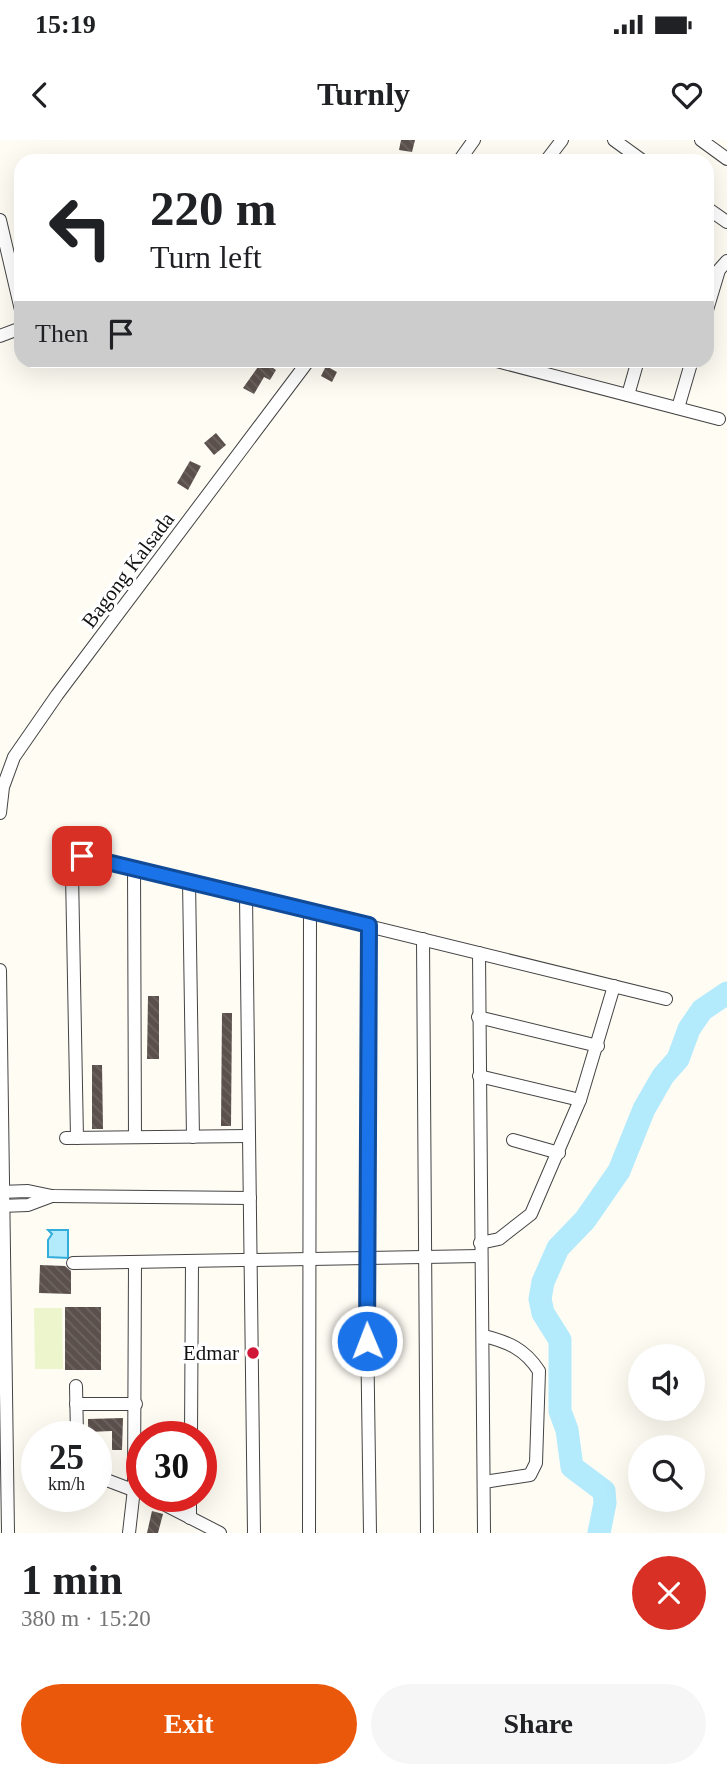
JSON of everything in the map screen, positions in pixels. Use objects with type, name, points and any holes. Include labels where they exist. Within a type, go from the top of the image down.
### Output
[{"type":"street","points":[[463,154],[474,140]]},
{"type":"street","points":[[614,140],[633,154]]},
{"type":"street","points":[[701,140],[727,159]]},
{"type":"street","points":[[0,220],[6,274],[14,293]]},
{"type":"street","name":"Bagong Kalsada","points":[[0,813],[3,787],[14,757],[57,695],[303,368]]},
{"type":"street","points":[[535,368],[719,419]]},
{"type":"street","points":[[628,395],[636,368]]},
{"type":"street","points":[[678,408],[690,368]]},
{"type":"street","points":[[249,1136],[71,1138],[73,864],[76,858],[82,856],[134,867],[666,999]]},
{"type":"street","points":[[134,867],[135,1137]]},
{"type":"street","points":[[189,881],[193,1137]]},
{"type":"street","points":[[246,896],[254,1533]]},
{"type":"street","points":[[309,1533],[310,911]]},
{"type":"street","points":[[369,925],[366,1258],[370,1533]]},
{"type":"street","points":[[423,939],[427,1533]]},
{"type":"street","points":[[479,953],[484,1533]]},
{"type":"street","points":[[0,970],[1,1192],[8,1533]]},
{"type":"street","points":[[73,1263],[424,1257],[480,1250],[525,1222],[559,1153],[580,1100],[614,986]]},
{"type":"street","points":[[478,1017],[598,1046]]},
{"type":"street","points":[[479,1076],[580,1100]]},
{"type":"street","points":[[513,1140],[559,1153]]},
{"type":"street","points":[[1,1192],[28,1191],[52,1196],[250,1198]]},
{"type":"street","points":[[2,1206],[28,1205],[52,1196]]},
{"type":"street","points":[[191,1421],[192,1261]]},
{"type":"street","points":[[135,1262],[136,1421]]},
{"type":"street","points":[[484,1336],[507,1341],[520,1349],[539,1371],[536,1462],[530,1475],[484,1482]]},
{"type":"street","points":[[76,1386],[77,1421]]},
{"type":"street","points":[[76,1404],[136,1404]]},
{"type":"street","points":[[128,1533],[133,1512]]},
{"type":"street","points":[[179,1512],[220,1533]]},
{"type":"street","points":[[190,1512],[190,1518]]},
{"type":"green space","points":[[34,1308],[62,1308],[63,1369],[35,1369]]},
{"type":"water","points":[[48,1230],[68,1230],[68,1258],[48,1257],[48,1240],[52,1234]]},
{"type":"building","points":[[401,140],[415,140],[412,152],[399,150]]},
{"type":"building","points":[[257,368],[276,370],[270,380],[264,377],[254,394],[243,388]]},
{"type":"building","points":[[325,368],[337,372],[332,382],[321,376]]},
{"type":"building","points":[[216,433],[226,445],[214,455],[204,443]]},
{"type":"building","points":[[190,461],[201,466],[188,490],[177,483]]},
{"type":"building","points":[[148,996],[159,996],[159,1059],[147,1059]]},
{"type":"building","points":[[222,1013],[232,1013],[231,1126],[221,1126]]},
{"type":"building","points":[[92,1065],[102,1065],[103,1129],[92,1129]]},
{"type":"building","points":[[40,1265],[65,1266],[71,1271],[71,1294],[39,1293]]},
{"type":"building","points":[[65,1307],[101,1307],[101,1370],[65,1370]]},
{"type":"building","points":[[123,1418],[122,1450],[112,1450],[112,1421],[88,1419]]},
{"type":"building","points":[[152,1512],[163,1514],[158,1533],[147,1533]]},
{"type":"waterway","points":[[599,1533],[605,1503],[604,1491],[572,1467],[567,1430],[560,1411],[560,1340],[543,1313],[540,1299],[543,1282],[558,1248],[585,1220],[619,1171],[644,1109],[663,1076],[678,1059],[689,1029],[702,1010],[727,993]]},
{"type":"place","name":"Edmar","points":[[253,1353]]},
{"type":"route","points":[[82,856],[369,925],[367,1341]]}]
